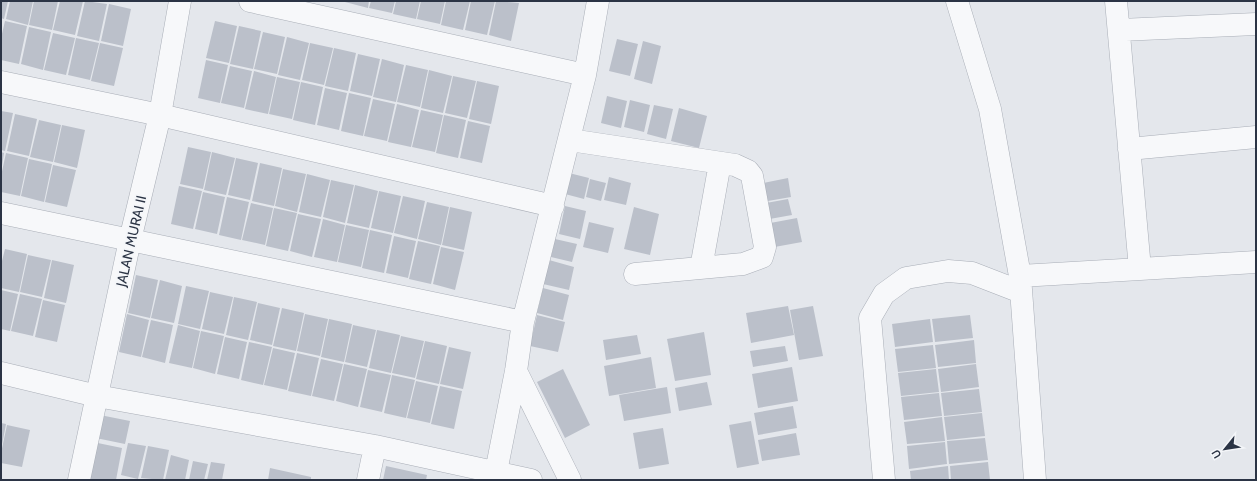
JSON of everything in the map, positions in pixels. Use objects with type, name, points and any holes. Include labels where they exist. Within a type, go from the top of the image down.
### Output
[{"type":"street","name":"JALAN MURAI II","points":[[79,480],[130,240],[160,115],[180,1]]},
{"type":"street","points":[[250,1],[585,74]]},
{"type":"street","points":[[496,472],[516,371],[523,322],[570,140],[585,74],[598,1]]},
{"type":"street","points":[[957,1],[990,109],[1021,284],[1034,480]]},
{"type":"street","points":[[1116,1],[1120,30],[1140,269]]},
{"type":"street","points":[[1120,30],[1256,24]]},
{"type":"street","points":[[1,82],[160,115],[553,206]]},
{"type":"street","points":[[1129,149],[1256,137]]},
{"type":"street","points":[[570,140],[720,162],[735,165],[748,171],[752,176],[765,250],[762,257],[744,264],[635,274]]},
{"type":"street","points":[[701,268],[720,162]]},
{"type":"street","points":[[1,213],[523,322]]},
{"type":"street","points":[[884,480],[870,318],[884,294],[906,278],[948,271],[972,273],[1021,284],[1140,269],[1256,262]]},
{"type":"street","points":[[516,371],[570,480]]},
{"type":"street","points":[[1,374],[97,396],[375,446],[531,480]]},
{"type":"street","points":[[368,480],[375,446]]},
{"type":"building","points":[[1,1],[8,1],[4,19],[1,18]]},
{"type":"building","points":[[10,1],[33,1],[28,25],[6,19]]},
{"type":"building","points":[[34,1],[58,1],[52,30],[29,25]]},
{"type":"building","points":[[60,1],[83,1],[75,35],[53,30]]},
{"type":"building","points":[[85,1],[107,4],[99,41],[77,36]]},
{"type":"building","points":[[369,1],[368,8],[345,2]]},
{"type":"building","points":[[371,1],[395,1],[392,13],[369,8]]},
{"type":"building","points":[[396,1],[420,1],[416,19],[393,14]]},
{"type":"building","points":[[421,1],[445,1],[440,24],[417,19]]},
{"type":"building","points":[[446,1],[470,1],[463,30],[441,25]]},
{"type":"building","points":[[471,1],[495,1],[487,35],[465,30]]},
{"type":"building","points":[[496,1],[519,3],[511,41],[489,35]]},
{"type":"building","points":[[109,4],[131,9],[123,46],[101,41]]},
{"type":"building","points":[[5,21],[27,26],[19,64],[1,60],[1,38]]},
{"type":"building","points":[[215,21],[237,26],[229,63],[206,58]]},
{"type":"building","points":[[239,26],[261,31],[253,69],[230,64]]},
{"type":"building","points":[[29,27],[51,32],[43,70],[21,64]]},
{"type":"building","points":[[263,32],[285,37],[277,74],[254,69]]},
{"type":"building","points":[[53,33],[75,38],[66,75],[44,70]]},
{"type":"building","points":[[287,37],[309,43],[300,80],[278,75]]},
{"type":"building","points":[[76,38],[99,43],[90,80],[68,75]]},
{"type":"building","points":[[617,39],[638,44],[630,76],[609,71]]},
{"type":"building","points":[[643,41],[661,46],[652,84],[634,79]]},
{"type":"building","points":[[100,43],[123,48],[114,86],[91,81]]},
{"type":"building","points":[[310,43],[333,48],[324,85],[302,80]]},
{"type":"building","points":[[334,48],[356,53],[348,91],[325,86]]},
{"type":"building","points":[[358,54],[380,59],[372,96],[350,91]]},
{"type":"building","points":[[382,59],[404,65],[396,102],[373,97]]},
{"type":"building","points":[[206,60],[228,65],[220,103],[198,98]]},
{"type":"building","points":[[406,65],[428,70],[420,107],[397,102]]},
{"type":"building","points":[[230,66],[252,71],[244,108],[221,103]]},
{"type":"building","points":[[429,70],[452,76],[443,113],[421,108]]},
{"type":"building","points":[[254,71],[276,77],[268,114],[245,109]]},
{"type":"building","points":[[453,76],[476,81],[467,118],[445,113]]},
{"type":"building","points":[[277,77],[300,82],[292,119],[269,114]]},
{"type":"building","points":[[477,81],[499,86],[491,124],[469,119]]},
{"type":"building","points":[[301,82],[323,87],[315,125],[293,120]]},
{"type":"building","points":[[325,88],[347,93],[339,130],[317,125]]},
{"type":"building","points":[[349,93],[371,98],[363,136],[341,131]]},
{"type":"building","points":[[607,96],[627,101],[621,128],[601,123]]},
{"type":"building","points":[[373,99],[395,104],[387,141],[364,136]]},
{"type":"building","points":[[630,100],[650,105],[644,132],[624,127]]},
{"type":"building","points":[[397,104],[419,110],[411,147],[388,142]]},
{"type":"building","points":[[654,105],[673,109],[666,139],[647,134]]},
{"type":"building","points":[[679,108],[707,116],[699,148],[671,141]]},
{"type":"building","points":[[421,110],[443,115],[435,152],[412,147]]},
{"type":"building","points":[[1,111],[13,113],[5,151],[1,150]]},
{"type":"building","points":[[15,114],[37,119],[29,156],[7,151]]},
{"type":"building","points":[[444,115],[466,120],[458,158],[436,153]]},
{"type":"building","points":[[39,120],[61,125],[53,162],[30,157]]},
{"type":"building","points":[[468,121],[490,126],[482,163],[460,158]]},
{"type":"building","points":[[62,125],[85,130],[77,168],[54,162]]},
{"type":"building","points":[[188,147],[211,152],[203,189],[180,184]]},
{"type":"building","points":[[1,152],[4,153],[2,166],[1,166]]},
{"type":"building","points":[[212,152],[235,158],[226,195],[204,190]]},
{"type":"building","points":[[6,153],[28,158],[20,196],[1,192],[1,176]]},
{"type":"building","points":[[236,158],[258,163],[250,200],[228,195]]},
{"type":"building","points":[[29,159],[52,164],[44,202],[21,196]]},
{"type":"building","points":[[260,163],[282,168],[274,206],[252,201]]},
{"type":"building","points":[[53,165],[76,170],[67,207],[45,202]]},
{"type":"building","points":[[283,169],[306,174],[297,212],[275,206]]},
{"type":"building","points":[[569,173],[589,178],[584,199],[565,194]]},
{"type":"building","points":[[307,174],[330,180],[321,217],[299,212]]},
{"type":"building","points":[[609,177],[631,183],[626,205],[604,200]]},
{"type":"building","points":[[788,178],[791,197],[762,202],[758,184]]},
{"type":"building","points":[[590,179],[606,183],[601,201],[586,197]]},
{"type":"building","points":[[331,180],[354,185],[345,223],[323,217]]},
{"type":"building","points":[[355,185],[378,191],[369,228],[347,223]]},
{"type":"building","points":[[179,186],[202,191],[193,229],[171,224]]},
{"type":"building","points":[[379,191],[401,196],[393,233],[371,228]]},
{"type":"building","points":[[203,192],[225,197],[217,234],[195,229]]},
{"type":"building","points":[[403,196],[425,201],[417,239],[394,233]]},
{"type":"building","points":[[227,197],[249,202],[241,240],[219,235]]},
{"type":"building","points":[[788,199],[792,215],[764,220],[761,204]]},
{"type":"building","points":[[427,202],[449,207],[441,245],[418,239]]},
{"type":"building","points":[[251,203],[273,208],[265,245],[242,240]]},
{"type":"building","points":[[565,206],[586,211],[580,239],[559,234]]},
{"type":"building","points":[[450,207],[472,212],[464,250],[442,245]]},
{"type":"building","points":[[634,207],[659,214],[650,255],[624,249]]},
{"type":"building","points":[[274,208],[297,213],[288,251],[266,246]]},
{"type":"building","points":[[298,214],[321,219],[312,257],[290,251]]},
{"type":"building","points":[[797,218],[802,242],[769,248],[765,224]]},
{"type":"building","points":[[323,219],[345,225],[337,262],[314,257]]},
{"type":"building","points":[[589,222],[614,228],[608,253],[583,247]]},
{"type":"building","points":[[346,225],[369,230],[361,267],[338,262]]},
{"type":"building","points":[[370,230],[392,235],[384,273],[362,268]]},
{"type":"building","points":[[394,236],[416,241],[408,278],[386,273]]},
{"type":"building","points":[[555,239],[577,244],[572,262],[551,257]]},
{"type":"building","points":[[418,241],[440,246],[431,284],[409,279]]},
{"type":"building","points":[[441,247],[464,252],[455,290],[433,284]]},
{"type":"building","points":[[5,249],[27,254],[19,292],[1,288],[1,265]]},
{"type":"building","points":[[28,255],[51,260],[42,297],[20,292]]},
{"type":"building","points":[[52,260],[74,265],[66,303],[44,298]]},
{"type":"building","points":[[549,260],[574,267],[569,290],[543,284]]},
{"type":"building","points":[[136,275],[158,280],[150,318],[128,313]]},
{"type":"building","points":[[160,280],[182,286],[174,323],[151,318]]},
{"type":"building","points":[[186,286],[209,291],[200,329],[178,324]]},
{"type":"building","points":[[543,288],[569,295],[563,320],[537,313]]},
{"type":"building","points":[[1,290],[18,294],[10,331],[1,329]]},
{"type":"building","points":[[210,292],[233,297],[224,334],[202,329]]},
{"type":"building","points":[[20,294],[42,299],[33,336],[11,331]]},
{"type":"building","points":[[234,297],[257,302],[248,340],[226,335]]},
{"type":"building","points":[[43,300],[65,305],[57,342],[35,337]]},
{"type":"building","points":[[258,303],[280,308],[272,345],[250,340]]},
{"type":"building","points":[[788,306],[794,335],[751,343],[746,313]]},
{"type":"building","points":[[813,306],[823,356],[799,360],[790,310]]},
{"type":"building","points":[[282,308],[304,313],[296,351],[273,346]]},
{"type":"building","points":[[127,314],[149,320],[141,357],[119,352]]},
{"type":"building","points":[[305,314],[328,319],[320,356],[297,351]]},
{"type":"building","points":[[537,315],[565,322],[558,352],[530,346]]},
{"type":"building","points":[[970,315],[973,338],[935,342],[932,319]]},
{"type":"building","points":[[329,319],[352,324],[344,362],[321,357]]},
{"type":"building","points":[[930,319],[933,342],[895,347],[892,324]]},
{"type":"building","points":[[151,320],[173,325],[165,363],[142,357]]},
{"type":"building","points":[[178,325],[200,331],[192,368],[169,363]]},
{"type":"building","points":[[353,325],[376,330],[367,367],[345,362]]},
{"type":"building","points":[[377,330],[400,335],[391,373],[369,368]]},
{"type":"building","points":[[201,331],[224,336],[215,374],[193,368]]},
{"type":"building","points":[[704,332],[711,375],[675,381],[667,339]]},
{"type":"building","points":[[637,335],[641,354],[606,360],[603,340]]},
{"type":"building","points":[[401,336],[424,341],[415,378],[392,373]]},
{"type":"building","points":[[225,337],[247,342],[239,379],[217,374]]},
{"type":"building","points":[[974,340],[976,363],[938,367],[935,345]]},
{"type":"building","points":[[425,341],[447,346],[439,384],[416,379]]},
{"type":"building","points":[[249,342],[272,347],[263,385],[241,380]]},
{"type":"building","points":[[933,345],[936,368],[898,372],[895,349]]},
{"type":"building","points":[[785,346],[788,361],[753,367],[750,351]]},
{"type":"building","points":[[449,347],[471,352],[463,389],[440,384]]},
{"type":"building","points":[[273,348],[295,353],[287,390],[264,385]]},
{"type":"building","points":[[297,353],[319,358],[311,396],[288,391]]},
{"type":"building","points":[[651,357],[656,388],[609,396],[604,366]]},
{"type":"building","points":[[321,359],[343,364],[334,401],[312,396]]},
{"type":"building","points":[[344,364],[367,369],[358,407],[336,401]]},
{"type":"building","points":[[976,364],[979,387],[941,392],[938,369]]},
{"type":"building","points":[[792,367],[798,401],[758,408],[752,374]]},
{"type":"building","points":[[563,369],[590,425],[565,438],[537,382]]},
{"type":"building","points":[[936,369],[939,392],[901,396],[898,373]]},
{"type":"building","points":[[368,370],[391,375],[382,412],[360,407]]},
{"type":"building","points":[[392,375],[415,380],[406,418],[384,413]]},
{"type":"building","points":[[416,381],[438,386],[430,423],[407,418]]},
{"type":"building","points":[[707,382],[712,405],[679,411],[675,388]]},
{"type":"building","points":[[440,386],[462,391],[454,429],[431,424]]},
{"type":"building","points":[[667,387],[671,413],[624,421],[619,395]]},
{"type":"building","points":[[979,389],[982,412],[944,416],[941,393]]},
{"type":"building","points":[[939,393],[942,416],[904,420],[901,397]]},
{"type":"building","points":[[793,406],[797,428],[758,435],[754,413]]},
{"type":"building","points":[[982,413],[985,436],[947,440],[944,417]]},
{"type":"building","points":[[95,414],[130,421],[125,444],[91,437]]},
{"type":"building","points":[[942,417],[945,441],[907,444],[904,422]]},
{"type":"building","points":[[751,421],[759,464],[737,468],[729,425]]},
{"type":"building","points":[[1,423],[6,424],[2,445],[1,444]]},
{"type":"building","points":[[7,425],[30,430],[22,467],[1,463],[1,453]]},
{"type":"building","points":[[663,428],[669,464],[639,469],[633,433]]},
{"type":"building","points":[[796,433],[800,455],[762,461],[758,440]]},
{"type":"building","points":[[985,438],[988,460],[949,464],[947,441]]},
{"type":"building","points":[[88,441],[122,448],[116,480],[80,480]]},
{"type":"building","points":[[945,442],[947,464],[909,469],[907,446]]},
{"type":"building","points":[[128,443],[146,446],[138,479],[121,475]]},
{"type":"building","points":[[148,446],[169,450],[163,480],[141,478]]},
{"type":"building","points":[[171,455],[189,460],[185,480],[165,480]]},
{"type":"building","points":[[193,461],[208,464],[204,480],[189,480]]},
{"type":"building","points":[[211,462],[225,464],[222,480],[207,480]]},
{"type":"building","points":[[988,462],[990,480],[951,480],[950,466]]},
{"type":"building","points":[[386,466],[427,475],[426,480],[383,480]]},
{"type":"building","points":[[948,466],[949,480],[911,480],[910,471]]},
{"type":"building","points":[[270,468],[311,477],[311,480],[268,480]]}]
